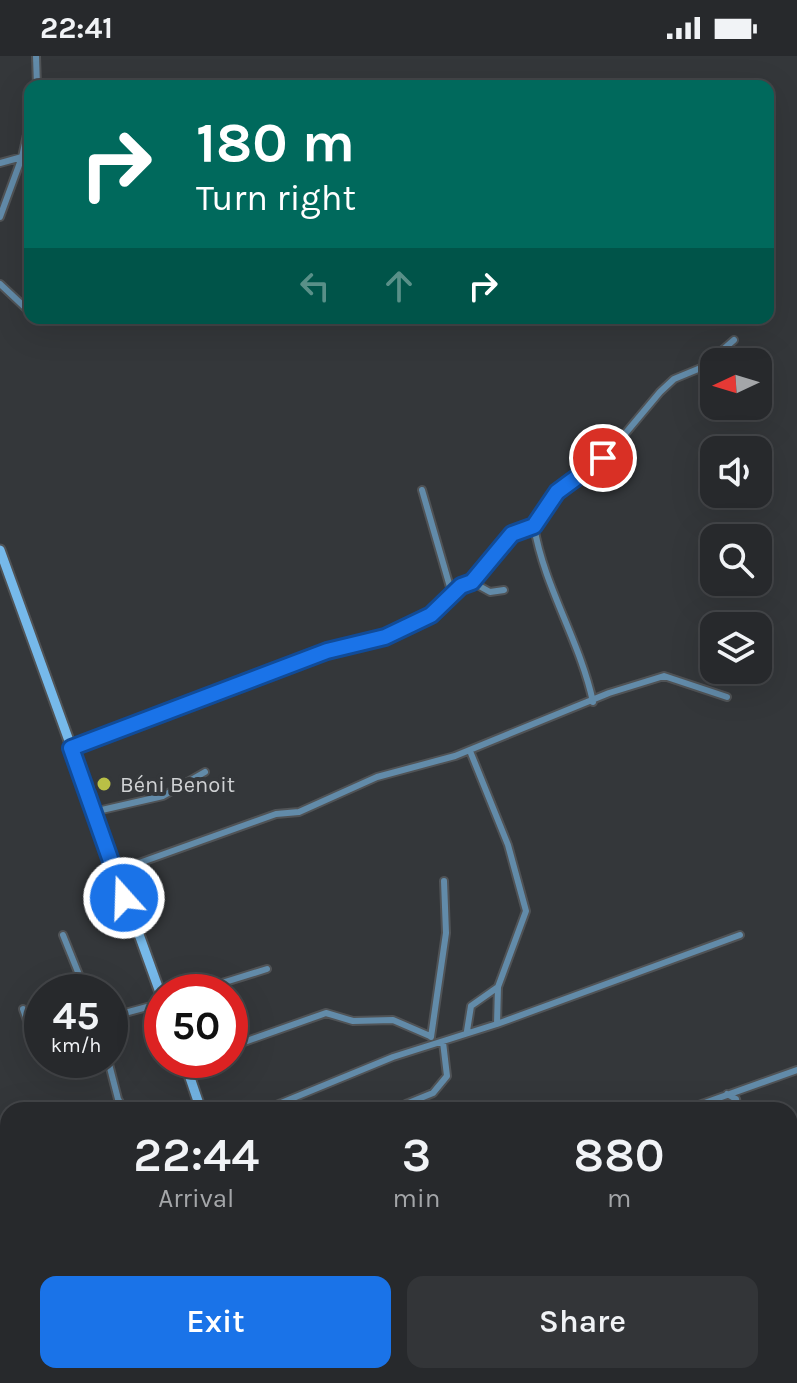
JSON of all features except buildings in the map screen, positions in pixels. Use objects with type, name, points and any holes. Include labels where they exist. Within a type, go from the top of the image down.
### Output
[{"type":"main road","points":[[0,550],[152,974]]},
{"type":"main road","points":[[192,1078],[199,1102]]},
{"type":"street","points":[[36,56],[37,80]]},
{"type":"street","points":[[0,217],[24,151]]},
{"type":"street","points":[[0,163],[22,157]]},
{"type":"street","points":[[0,284],[24,306]]},
{"type":"street","points":[[71,748],[327,651],[385,637],[439,611],[452,594],[472,582],[512,534],[534,526],[557,492],[609,453],[674,379],[703,367],[734,340]]},
{"type":"street","points":[[422,490],[452,594]]},
{"type":"street","points":[[534,526],[544,566],[581,656],[593,702]]},
{"type":"street","points":[[472,582],[490,592],[504,590]]},
{"type":"street","points":[[114,873],[276,814],[299,812],[377,777],[470,751],[495,737],[593,702],[609,693],[664,676],[727,697]]},
{"type":"street","points":[[470,751],[508,845],[526,911],[498,987],[497,1024]]},
{"type":"street","points":[[93,812],[163,796],[205,772]]},
{"type":"street","points":[[432,1044],[430,1036],[442,978],[446,924],[444,881]]},
{"type":"street","points":[[63,935],[79,974]]},
{"type":"street","points":[[284,1102],[467,1031],[497,1024],[740,935]]},
{"type":"street","points":[[248,975],[267,969]]},
{"type":"street","points":[[467,1031],[471,1006],[498,987]]},
{"type":"street","points":[[248,1041],[326,1013],[353,1021],[393,1020],[430,1036]]},
{"type":"street","points":[[411,1102],[433,1093],[447,1076],[443,1042]]},
{"type":"street","points":[[706,1102],[797,1071]]},
{"type":"street","points":[[113,1078],[120,1102]]},
{"type":"street","points":[[727,1094],[737,1102]]},
{"type":"place","name":"Béni Benoit","points":[[104,784]]},
{"type":"route","points":[[124,898],[71,748],[327,651],[385,637],[439,611],[461,586],[472,582],[512,534],[534,526],[557,492],[603,458]]}]
